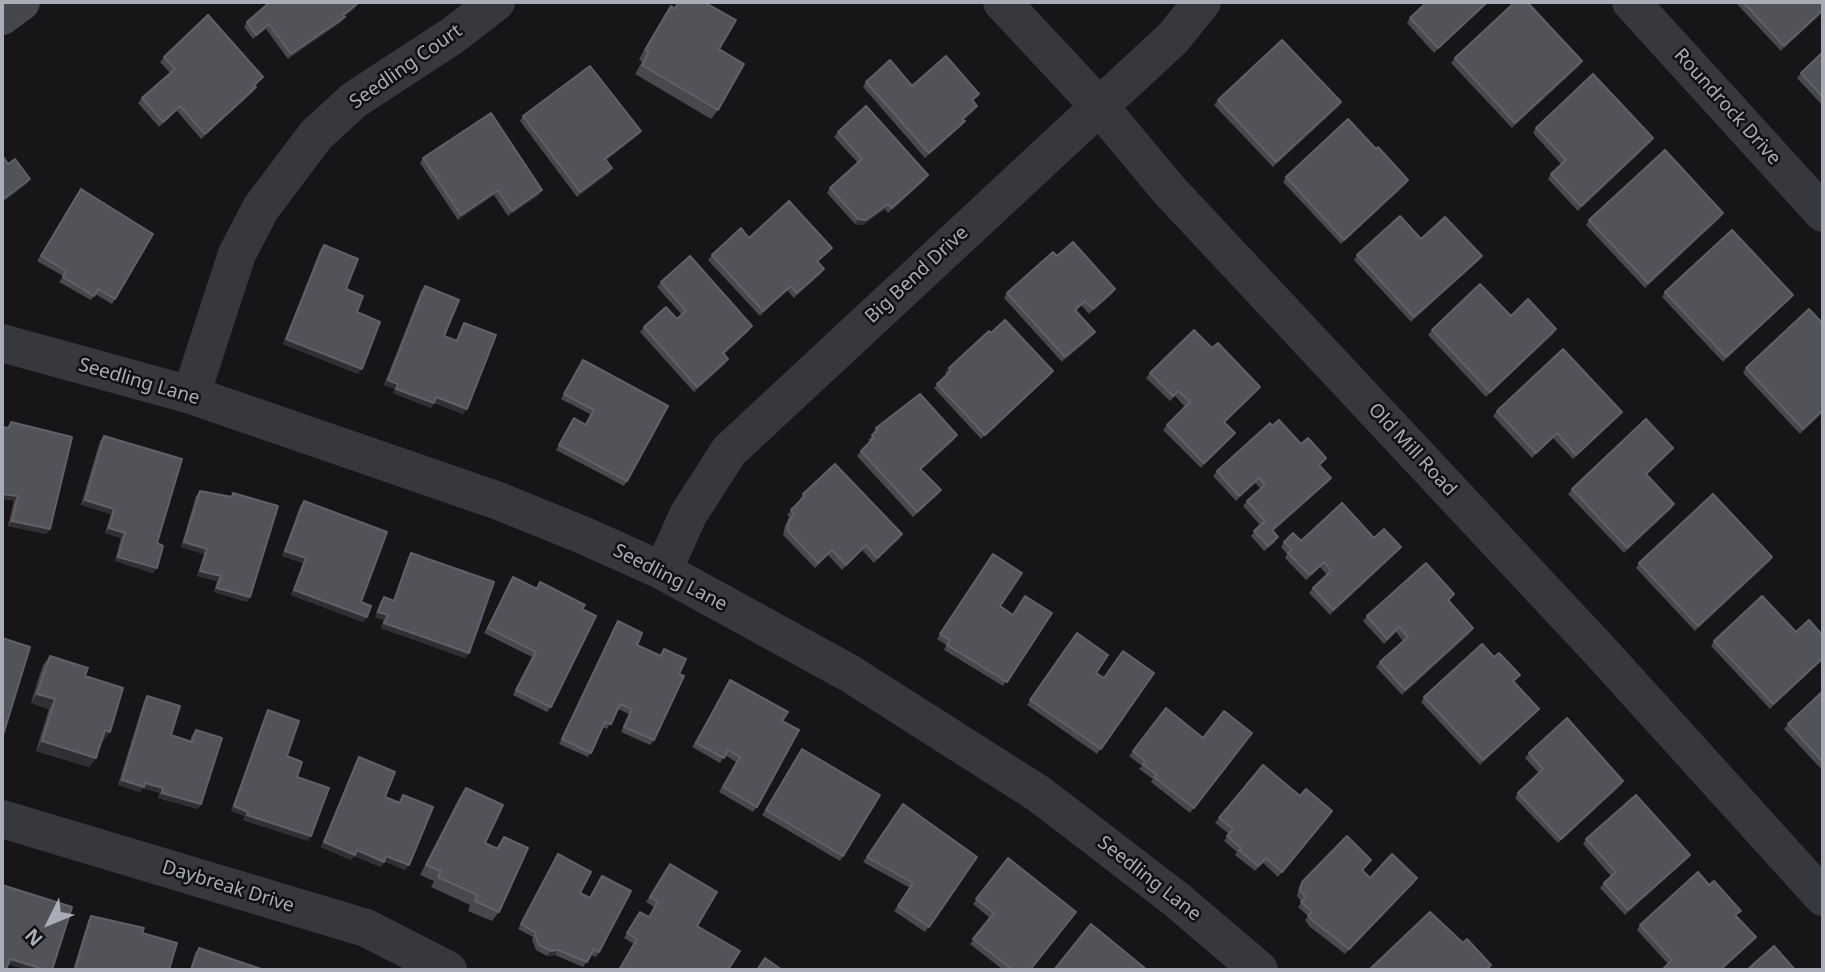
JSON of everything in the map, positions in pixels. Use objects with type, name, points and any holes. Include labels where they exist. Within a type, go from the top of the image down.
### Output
[{"type":"main road","points":[[2,16],[22,2]]},
{"type":"street","name":"Seedling Court","points":[[191,395],[237,254],[261,208],[308,146],[354,100],[452,36],[496,2]]},
{"type":"street","name":"Old Mill Road","points":[[1002,2],[1099,106],[1169,190],[1593,643],[1823,897]]},
{"type":"street","name":"Big Bend Drive","points":[[663,571],[688,515],[729,452],[1174,37],[1202,2]]},
{"type":"street","name":"Roundrock Drive","points":[[1631,2],[1823,213]]},
{"type":"street","name":"Seedling Lane","points":[[2,343],[191,395],[496,500],[663,571],[849,673],[1039,794],[1177,900],[1259,970]]},
{"type":"street","name":"Daybreak Drive","points":[[2,819],[366,928],[448,970]]},
{"type":"building","points":[[270,2],[357,4],[343,15],[345,17],[291,54],[269,24],[256,35],[247,22]]},
{"type":"building","points":[[679,2],[704,2],[736,20],[719,49],[744,64],[718,110],[642,65],[649,52],[645,50],[671,6],[675,9]]},
{"type":"building","points":[[1427,2],[1487,2],[1438,48],[1410,18]]},
{"type":"building","points":[[1515,2],[1527,2],[1582,61],[1515,123],[1455,58]]},
{"type":"building","points":[[1743,2],[1823,2],[1823,10],[1784,46]]},
{"type":"building","points":[[208,15],[263,77],[254,85],[256,87],[205,134],[180,106],[163,122],[142,98],[175,69],[164,57]]},
{"type":"building","points":[[1282,40],[1341,102],[1276,162],[1218,100]]},
{"type":"building","points":[[1823,52],[1823,97],[1801,73]]},
{"type":"building","points":[[946,56],[979,94],[972,100],[977,106],[962,119],[965,121],[929,153],[866,82],[890,60],[912,86]]},
{"type":"building","points":[[590,66],[641,131],[605,159],[612,168],[580,192],[523,116]]},
{"type":"building","points":[[1593,74],[1653,138],[1581,206],[1551,174],[1566,160],[1536,128]]},
{"type":"building","points":[[866,106],[928,175],[892,208],[888,204],[866,220],[858,219],[830,188],[862,159],[838,132]]},
{"type":"building","points":[[491,113],[542,190],[512,211],[498,190],[461,215],[423,158]]},
{"type":"building","points":[[1348,119],[1408,180],[1344,240],[1286,177]]},
{"type":"building","points":[[1665,150],[1723,213],[1648,283],[1589,220]]},
{"type":"building","points":[[2,155],[8,164],[15,159],[30,179],[2,200]]},
{"type":"building","points":[[81,189],[153,234],[115,299],[98,289],[94,296],[63,277],[66,271],[41,256]]},
{"type":"building","points":[[789,201],[832,248],[817,261],[824,269],[797,293],[791,286],[763,311],[712,255],[741,228],[749,238]]},
{"type":"building","points":[[1400,216],[1421,239],[1445,217],[1482,256],[1414,317],[1357,255]]},
{"type":"building","points":[[1732,230],[1793,295],[1726,357],[1665,292]]},
{"type":"building","points":[[1073,242],[1115,289],[1093,309],[1085,301],[1075,310],[1095,332],[1065,357],[1007,293],[1053,252],[1057,256]]},
{"type":"building","points":[[324,245],[358,259],[346,289],[363,296],[357,312],[380,322],[362,369],[286,339]]},
{"type":"building","points":[[690,256],[752,326],[723,353],[728,359],[697,387],[644,327],[666,307],[677,319],[686,311],[661,282]]},
{"type":"building","points":[[1480,284],[1511,316],[1528,299],[1556,329],[1490,392],[1432,330]]},
{"type":"building","points":[[425,286],[459,300],[444,336],[457,341],[464,323],[496,335],[467,409],[436,397],[434,403],[396,389],[398,384],[388,380]]},
{"type":"building","points":[[1809,309],[1823,324],[1823,410],[1803,429],[1746,368]]},
{"type":"building","points":[[1005,320],[1053,371],[985,435],[937,384],[951,371],[949,368]]},
{"type":"building","points":[[1194,330],[1212,348],[1218,343],[1260,387],[1224,422],[1235,433],[1204,463],[1167,425],[1190,402],[1178,391],[1173,396],[1150,373]]},
{"type":"building","points":[[1563,349],[1622,412],[1576,455],[1557,433],[1536,453],[1497,411]]},
{"type":"building","points":[[583,360],[668,406],[627,481],[559,445],[574,418],[586,425],[594,410],[564,394]]},
{"type":"building","points":[[920,394],[957,435],[920,469],[941,490],[917,512],[861,451],[874,438],[872,435],[878,430],[876,428]]},
{"type":"building","points":[[1646,419],[1673,448],[1646,474],[1674,504],[1627,548],[1572,489]]},
{"type":"building","points":[[1279,420],[1301,444],[1308,438],[1326,458],[1319,465],[1331,478],[1272,530],[1278,537],[1268,546],[1254,531],[1265,521],[1247,501],[1265,485],[1259,478],[1239,496],[1217,471],[1270,423],[1272,426]]},
{"type":"building","points":[[11,422],[72,437],[50,529],[12,521],[18,496],[2,494],[2,427],[9,428]]},
{"type":"building","points":[[104,436],[182,459],[157,543],[163,546],[157,568],[118,557],[125,533],[109,528],[114,509],[85,500]]},
{"type":"building","points":[[835,464],[902,534],[877,558],[866,545],[846,565],[832,550],[818,563],[787,530],[789,520],[794,514],[791,510],[805,496],[803,494]]},
{"type":"building","points":[[200,491],[232,497],[233,493],[278,506],[250,597],[217,588],[221,576],[200,571],[207,549],[184,542]]},
{"type":"building","points":[[1713,494],[1772,557],[1698,626],[1639,563]]},
{"type":"building","points":[[304,501],[387,532],[361,602],[371,606],[367,617],[294,590],[306,558],[285,551]]},
{"type":"building","points":[[1342,503],[1374,538],[1384,529],[1401,547],[1333,610],[1313,588],[1331,571],[1324,562],[1310,575],[1288,553],[1292,550],[1284,542],[1293,533],[1301,541]]},
{"type":"building","points":[[411,553],[494,582],[469,653],[384,623],[388,615],[378,612],[384,597],[394,601]]},
{"type":"building","points":[[993,554],[1022,573],[1000,606],[1013,615],[1025,596],[1052,613],[1007,682],[947,645],[950,640],[940,634]]},
{"type":"building","points":[[1426,563],[1454,594],[1448,600],[1473,628],[1405,690],[1380,662],[1408,637],[1399,627],[1387,639],[1367,616]]},
{"type":"building","points":[[513,577],[537,589],[540,582],[585,605],[582,609],[596,616],[551,707],[516,690],[536,652],[488,628]]},
{"type":"building","points":[[1762,596],[1796,632],[1809,620],[1823,636],[1823,658],[1773,704],[1714,641]]},
{"type":"building","points":[[618,621],[642,633],[637,645],[661,656],[664,649],[686,659],[679,674],[684,676],[654,740],[624,727],[632,709],[620,704],[611,724],[605,722],[591,753],[562,739]]},
{"type":"building","points":[[1077,633],[1108,655],[1096,673],[1104,678],[1123,651],[1154,673],[1101,749],[1030,700]]},
{"type":"building","points":[[2,638],[30,647],[3,735],[2,734]]},
{"type":"building","points":[[1482,644],[1494,657],[1499,653],[1520,675],[1513,681],[1539,709],[1483,760],[1424,697]]},
{"type":"building","points":[[50,656],[88,668],[85,676],[123,688],[110,732],[105,730],[96,758],[42,741],[55,699],[37,694]]},
{"type":"building","points":[[730,680],[788,712],[782,721],[799,730],[757,807],[723,787],[740,757],[728,750],[724,758],[696,743]]},
{"type":"building","points":[[1823,691],[1823,762],[1788,724]]},
{"type":"building","points":[[147,696],[180,706],[171,735],[192,742],[196,730],[222,738],[201,804],[162,793],[163,788],[145,783],[144,787],[122,780]]},
{"type":"building","points":[[1166,708],[1203,738],[1224,711],[1252,733],[1194,808],[1154,777],[1157,775],[1143,764],[1145,761],[1133,751]]},
{"type":"building","points":[[268,710],[299,721],[287,756],[302,762],[297,777],[329,788],[311,836],[247,815],[248,812],[234,806]]},
{"type":"building","points":[[1567,718],[1623,781],[1561,839],[1518,793],[1543,769],[1529,753]]},
{"type":"building","points":[[802,749],[880,795],[843,856],[766,810]]},
{"type":"building","points":[[359,757],[395,772],[385,797],[400,803],[403,795],[433,807],[409,865],[386,856],[384,862],[357,850],[355,855],[324,842]]},
{"type":"building","points":[[1263,765],[1300,796],[1306,789],[1332,811],[1282,872],[1266,858],[1258,866],[1239,850],[1241,848],[1227,836],[1233,829],[1219,818]]},
{"type":"building","points":[[466,788],[503,805],[485,843],[498,849],[504,837],[528,848],[499,912],[475,901],[477,895],[438,877],[441,871],[426,865]]},
{"type":"building","points":[[1636,795],[1690,855],[1628,910],[1604,883],[1616,872],[1586,839]]},
{"type":"building","points":[[903,804],[977,857],[929,927],[898,906],[913,883],[867,857]]},
{"type":"building","points":[[1347,836],[1371,860],[1362,870],[1370,878],[1392,854],[1417,878],[1349,949],[1313,921],[1308,915],[1312,912],[1301,902],[1306,897],[1300,891],[1302,882]]},
{"type":"building","points":[[558,854],[591,872],[580,893],[590,898],[602,876],[631,891],[599,952],[594,949],[587,962],[539,945],[536,933],[521,924]]},
{"type":"building","points":[[1008,858],[1076,912],[1030,970],[1013,970],[973,939],[994,913],[976,899]]},
{"type":"building","points":[[670,864],[717,892],[697,926],[740,951],[728,970],[619,970],[637,939],[627,933],[640,912],[649,917],[658,902],[650,897]]},
{"type":"building","points":[[1698,872],[1709,885],[1714,881],[1741,911],[1735,915],[1756,937],[1720,970],[1662,970],[1672,960],[1640,925]]},
{"type":"building","points":[[2,885],[72,907],[52,970],[10,959],[6,970],[2,970]]},
{"type":"building","points":[[1430,912],[1463,943],[1467,939],[1491,965],[1486,970],[1369,970]]},
{"type":"building","points":[[91,916],[144,928],[142,933],[177,943],[169,970],[75,969]]},
{"type":"building","points":[[1091,924],[1147,970],[1054,970]]},
{"type":"building","points":[[1774,946],[1795,970],[1747,970]]},
{"type":"building","points":[[199,948],[264,970],[191,970]]},
{"type":"building","points":[[765,958],[782,970],[757,970]]}]
